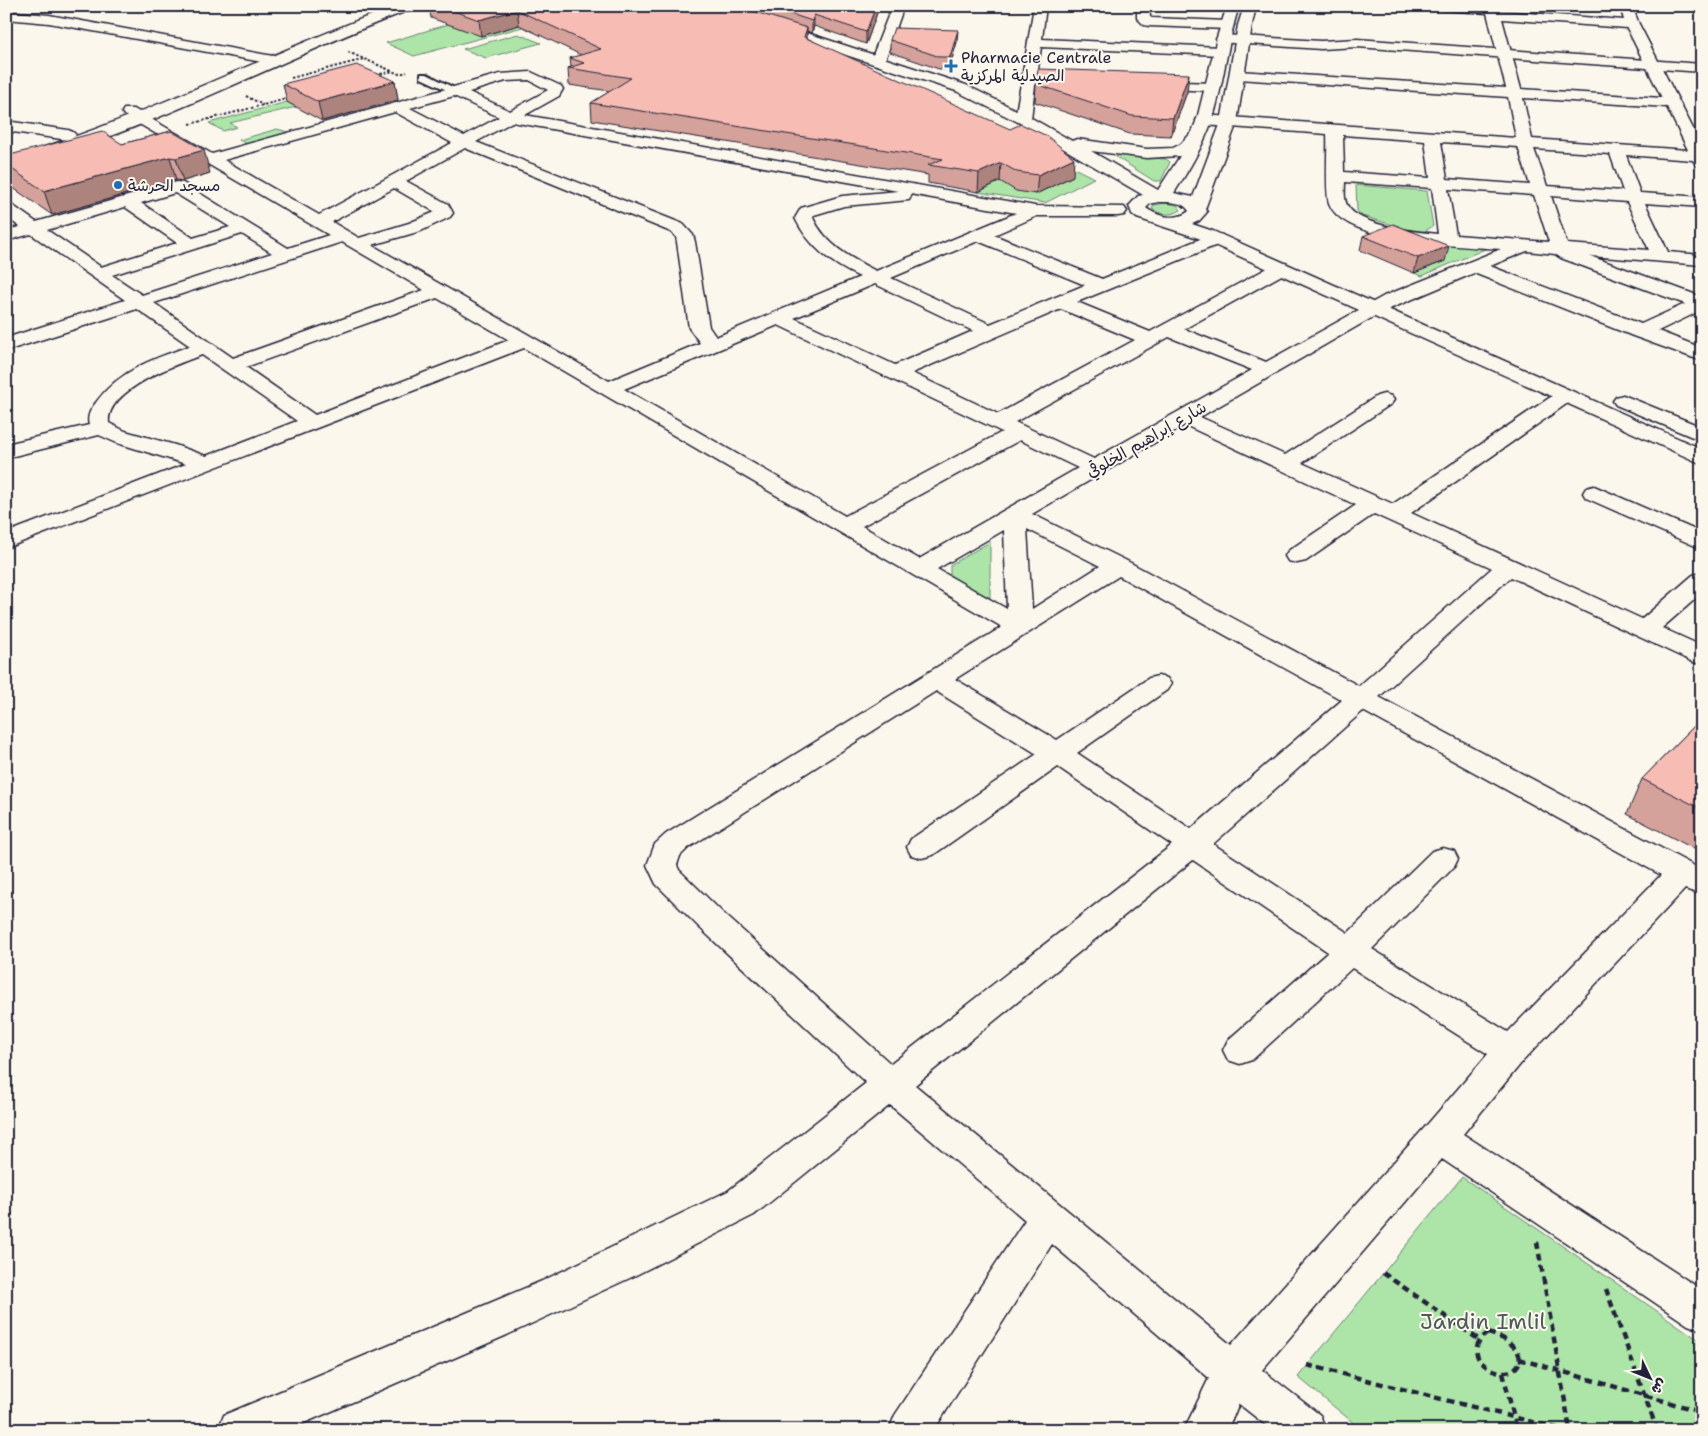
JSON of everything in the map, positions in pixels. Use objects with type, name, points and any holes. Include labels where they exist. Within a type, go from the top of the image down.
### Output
[{"type":"street","points":[[6,154],[135,115],[253,57],[379,6]]},
{"type":"street","points":[[6,164],[135,115],[273,60],[320,39],[407,6]]},
{"type":"street","points":[[878,60],[898,6]]},
{"type":"street","points":[[1023,119],[1040,6]]},
{"type":"street","points":[[1144,6],[1144,18],[1150,22],[1224,38]]},
{"type":"street","points":[[1168,221],[1185,220],[1196,215],[1198,210],[1229,122],[1248,31],[1250,6]]},
{"type":"street","points":[[1442,6],[1632,24]]},
{"type":"street","points":[[1626,6],[1632,24],[1701,158]]},
{"type":"street","points":[[719,7],[954,86],[1023,119],[1160,197],[1188,202],[1229,230],[1565,396],[1702,457]]},
{"type":"street","points":[[456,91],[510,117],[1035,211],[1118,211],[1139,208],[1160,197],[1174,182],[1201,128],[1213,87],[1229,8]]},
{"type":"street","points":[[1493,10],[1515,94],[1525,144],[1560,249],[1567,254],[1702,303]]},
{"type":"street","points":[[15,29],[77,12]]},
{"type":"street","points":[[6,15],[49,19],[273,60]]},
{"type":"street","points":[[1035,43],[1224,38],[1248,31],[1343,40],[1652,61],[1702,61]]},
{"type":"street","points":[[1324,32],[1343,40]]},
{"type":"street","points":[[1652,61],[1702,68]]},
{"type":"street","points":[[1238,75],[1672,103]]},
{"type":"street","points":[[211,159],[504,77],[522,76],[537,78],[556,89],[554,93],[319,222]]},
{"type":"street","points":[[1029,80],[1087,82]]},
{"type":"street","points":[[1135,84],[1213,87]]},
{"type":"street","points":[[398,108],[463,142],[677,228],[684,235],[686,242],[699,328],[712,344]]},
{"type":"street","points":[[135,115],[1020,628]]},
{"type":"street","points":[[1053,136],[1086,146],[1169,154],[1185,149],[1201,128],[1229,122],[1616,150],[1701,158]]},
{"type":"street","points":[[6,126],[68,135]]},
{"type":"street","points":[[1335,131],[1337,202],[1343,212],[1350,217],[1404,235],[1702,260]]},
{"type":"street","points":[[1432,137],[1448,240]]},
{"type":"street","points":[[1616,150],[1634,198],[1661,257]]},
{"type":"street","points":[[1115,173],[1139,208],[1281,268],[1382,305],[1592,388]]},
{"type":"street","points":[[1336,176],[1702,202]]},
{"type":"street","points":[[9,340],[140,302],[287,255],[427,222],[444,213],[442,208],[394,181]]},
{"type":"street","points":[[6,236],[177,187],[287,255]]},
{"type":"street","points":[[926,190],[909,195],[842,202],[807,212],[804,218],[808,227],[833,255],[874,277],[989,331]]},
{"type":"street","points":[[127,201],[192,245]]},
{"type":"street","points":[[6,209],[313,422]]},
{"type":"street","points":[[607,389],[1035,211]]},
{"type":"street","points":[[99,273],[244,228]]},
{"type":"street","points":[[977,234],[1103,286]]},
{"type":"street","points":[[895,373],[989,331],[1216,239]]},
{"type":"street","name":"شارع إبراهيم الخلوقي","points":[[918,569],[1382,305],[1525,246]]},
{"type":"street","points":[[1473,266],[1702,356]]},
{"type":"street","points":[[999,422],[1281,268]]},
{"type":"street","points":[[231,365],[438,291]]},
{"type":"street","points":[[1061,302],[1150,340]]},
{"type":"street","points":[[1640,332],[1702,303]]},
{"type":"street","points":[[777,317],[1095,468]]},
{"type":"street","points":[[1169,330],[1267,369]]},
{"type":"street","points":[[6,540],[525,341]]},
{"type":"street","points":[[206,348],[164,362],[127,381],[102,408],[98,416],[98,423],[103,428],[206,464]]},
{"type":"street","points":[[1394,514],[1565,396]]},
{"type":"street","points":[[1610,396],[1702,435]]},
{"type":"street","points":[[1286,464],[1384,400]]},
{"type":"street","points":[[1184,417],[1702,656]]},
{"type":"street","points":[[6,451],[103,428]]},
{"type":"street","points":[[845,526],[1019,432]]},
{"type":"street","points":[[1594,493],[1702,542]]},
{"type":"street","points":[[1297,556],[1373,504]]},
{"type":"street","points":[[1020,628],[1015,514],[1118,566],[1692,878],[1511,1051],[1439,1137],[1233,1372],[1204,1430]]},
{"type":"street","points":[[1118,566],[677,841],[666,852],[662,865],[667,876],[711,920],[891,1085],[1233,1372],[1305,1430]]},
{"type":"street","points":[[239,1430],[521,1309],[669,1241],[741,1203],[1192,845],[1361,699],[1508,567]]},
{"type":"street","points":[[1645,630],[1702,580]]},
{"type":"street","points":[[938,680],[1057,753],[1350,951],[1511,1051]]},
{"type":"street","points":[[922,847],[1158,684]]},
{"type":"street","points":[[1240,1050],[1350,951],[1443,859]]},
{"type":"street","points":[[1439,1137],[1702,1312]]},
{"type":"street","points":[[910,1430],[1048,1216]]},
{"type":"lane","points":[[424,76],[456,91]]},
{"type":"path","points":[[320,39],[399,74],[412,71],[424,76]]},
{"type":"path","points":[[374,76],[392,71]]},
{"type":"path","points":[[296,72],[312,79]]},
{"type":"path","points":[[163,132],[292,98]]},
{"type":"path","points":[[1536,1236],[1570,1430]]},
{"type":"path","points":[[1613,1253],[1600,1272],[1657,1430]]},
{"type":"path","points":[[1383,1273],[1478,1339]]},
{"type":"path","points":[[1488,1333],[1502,1336],[1514,1346],[1519,1359],[1518,1365],[1514,1369],[1503,1373],[1488,1368],[1478,1357],[1475,1344],[1478,1339],[1488,1333]]},
{"type":"path","points":[[1519,1359],[1702,1412]]},
{"type":"path","points":[[1307,1365],[1564,1430]]},
{"type":"path","points":[[1503,1373],[1517,1430]]},
{"type":"green space","points":[[495,19],[534,24],[414,56],[386,43],[449,24]]},
{"type":"green space","points":[[518,34],[541,43],[486,58],[463,49]]},
{"type":"green space","points":[[287,102],[296,107],[230,123],[237,127],[223,131],[209,123]]},
{"type":"green space","points":[[277,129],[292,133],[249,145],[239,140]]},
{"type":"green space","points":[[1119,155],[1166,159],[1170,162],[1161,181],[1154,181],[1116,157]]},
{"type":"green space","points":[[1052,157],[1094,178],[1045,203],[978,192]]},
{"type":"green space","points":[[1356,185],[1427,191],[1433,226],[1425,231],[1417,232],[1362,216],[1357,211]]},
{"type":"green space","points":[[1165,203],[1177,205],[1181,210],[1166,214],[1152,209],[1154,205]]},
{"type":"green space","points":[[1391,238],[1481,247],[1485,249],[1422,276],[1414,273],[1444,261]]},
{"type":"green space","points":[[990,542],[990,598],[950,577],[950,565]]},
{"type":"green space","name":"Jardin Imlil","points":[[1462,1177],[1702,1342],[1702,1430],[1362,1430],[1298,1377]]},
{"type":"building","points":[[440,6],[736,6],[807,28],[804,37],[1010,129],[1021,124],[1047,136],[1074,158],[1038,175],[1017,172],[1001,163],[979,173],[928,165],[943,159],[591,103],[631,78],[568,68],[584,63],[570,58],[601,49],[517,10],[479,20]]},
{"type":"building","points":[[766,6],[876,6],[866,32],[814,15],[812,21]]},
{"type":"building","points":[[894,28],[958,30],[950,57],[940,57],[890,40]]},
{"type":"building","points":[[357,65],[395,81],[318,102],[283,84]]},
{"type":"building","points":[[1038,69],[1189,74],[1173,118],[1132,116],[1036,84]]},
{"type":"building","points":[[102,131],[122,144],[171,131],[204,150],[176,158],[170,157],[44,191],[6,165],[6,156]]},
{"type":"building","points":[[1393,224],[1449,246],[1418,258],[1363,236]]},
{"type":"building","points":[[1702,718],[1702,809],[1642,779]]},
{"type":"place","name":"Pharmacie Centrale الصيدلية المركزية","points":[[951,66]]},
{"type":"place","name":"مسجد الحرشة","points":[[118,185]]}]
